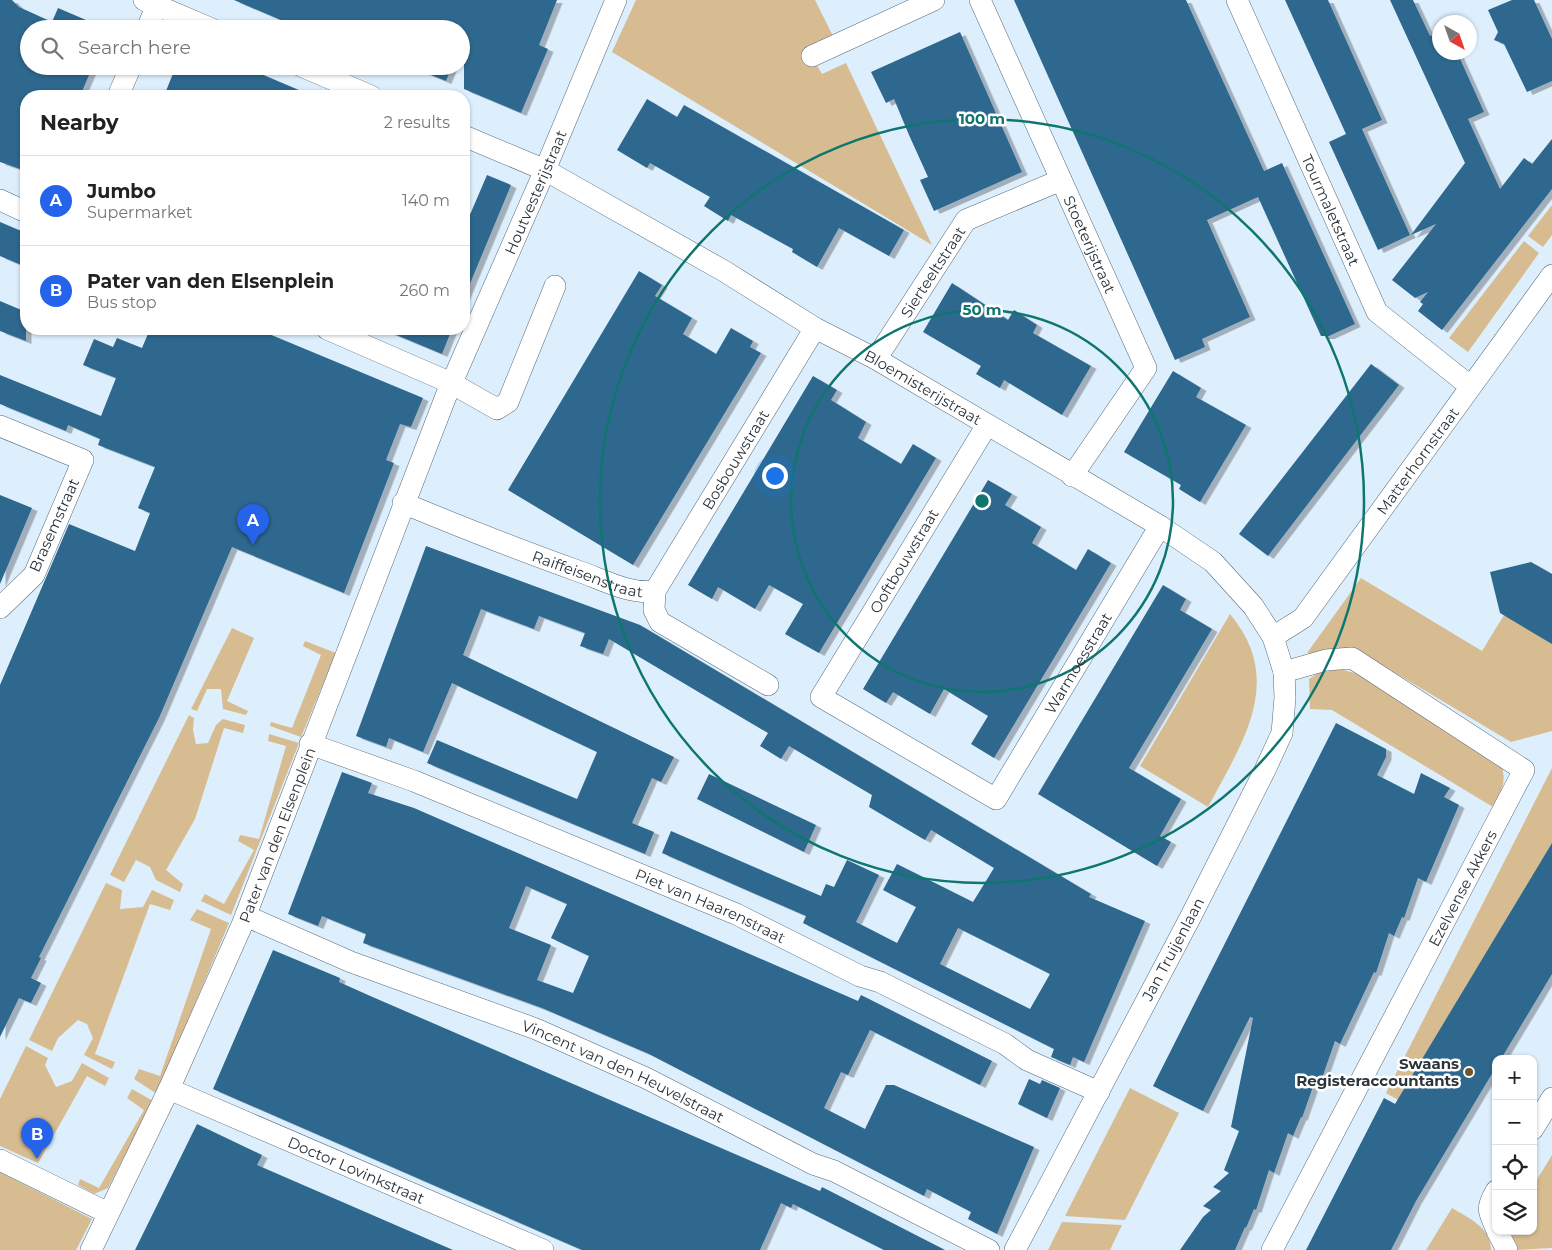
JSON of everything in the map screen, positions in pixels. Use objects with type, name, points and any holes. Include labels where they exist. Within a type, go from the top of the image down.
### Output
[{"type":"street","name":"Houtvesterijstraat","points":[[403,503],[451,383],[545,170],[616,0]]},
{"type":"street","points":[[812,56],[934,0]]},
{"type":"street","name":"Stoeterijstraat","points":[[980,0],[1146,368],[1072,476]]},
{"type":"street","name":"Tourmaletstraat","points":[[1237,0],[1377,312],[1470,386]]},
{"type":"street","points":[[149,20],[153,2],[192,20]]},
{"type":"street","points":[[121,90],[127,75]]},
{"type":"street","points":[[319,75],[350,90]]},
{"type":"street","name":"Bloemisterijstraat","points":[[470,139],[545,170],[724,271],[814,328],[876,360],[1160,526],[1213,562],[1254,606],[1273,637]]},
{"type":"street","name":"Sierteeltstraat","points":[[876,360],[966,220],[1061,180]]},
{"type":"street","points":[[0,200],[20,209]]},
{"type":"street","name":"Matterhornstraat","points":[[1273,637],[1303,618],[1552,274]]},
{"type":"street","points":[[341,335],[451,383],[497,409],[508,402],[556,286]]},
{"type":"street","name":"Bosbouwstraat","points":[[655,592],[814,328]]},
{"type":"street","name":"Ooftbouwstraat","points":[[987,425],[821,697],[996,799]]},
{"type":"street","name":"Brasemstraat","points":[[0,426],[83,460],[34,575],[0,608]]},
{"type":"street","name":"Raiffeisenstraat","points":[[403,503],[489,539],[644,593],[655,592],[654,610],[660,622],[768,685]]},
{"type":"street","name":"Pater van den Elsenplein","points":[[91,1250],[169,1090],[246,916],[403,503]]},
{"type":"street","name":"Warmoesstraat","points":[[996,799],[1160,526]]},
{"type":"street","name":"Jan Truijenlaan","points":[[1015,1250],[1100,1092],[1265,770],[1282,732],[1285,698],[1284,672],[1273,637]]},
{"type":"street","name":"Ezelvense Akkers","points":[[1272,1250],[1524,770],[1352,658],[1326,660],[1284,672]]},
{"type":"street","name":"Piet van Haarenstraat","points":[[310,744],[420,784],[736,914],[860,976],[880,982],[996,1040],[1027,1060],[1100,1092]]},
{"type":"street","name":"Vincent van den Heuvelstraat","points":[[246,916],[352,962],[518,1022],[646,1078],[813,1164],[834,1172],[989,1250]]},
{"type":"street","name":"Doctor Lovinkstraat","points":[[169,1090],[543,1250]]},
{"type":"street","points":[[1537,1122],[1552,1098]]},
{"type":"street","points":[[0,1160],[108,1213]]},
{"type":"street","points":[[1492,1198],[1488,1204],[1488,1212],[1492,1220]]},
{"type":"street","points":[[1500,1235],[1507,1250]]},
{"type":"shaded area","points":[[636,0],[815,0],[835,40],[809,52],[822,74],[846,63],[932,245],[612,52]]},
{"type":"shaded area","points":[[1552,205],[1552,235],[1543,247],[1528,236]]},
{"type":"shaded area","points":[[1524,241],[1539,253],[1468,352],[1449,338]]},
{"type":"shaded area","points":[[1361,578],[1482,651],[1504,615],[1552,643],[1552,731],[1511,742],[1362,653],[1307,653]]},
{"type":"shaded area","points":[[1230,614],[1247,639],[1255,663],[1257,688],[1253,712],[1245,735],[1208,807],[1140,766]]},
{"type":"shaded area","points":[[232,628],[254,638],[227,701],[248,711],[246,715],[223,709],[221,689],[207,689],[197,711],[191,709]]},
{"type":"shaded area","points":[[305,641],[336,653],[301,737],[270,726],[271,722],[292,728],[321,655],[303,646]]},
{"type":"shaded area","points":[[1340,669],[1358,674],[1502,768],[1503,783],[1493,807],[1332,710],[1310,709],[1309,679],[1318,673]]},
{"type":"shaded area","points":[[189,715],[194,718],[193,730],[196,744],[208,743],[216,725],[223,719],[245,725],[243,733],[224,728],[195,819],[166,870],[183,884],[180,892],[156,880],[150,867],[136,860],[124,882],[110,875]]},
{"type":"shaded area","points":[[269,734],[299,743],[231,915],[201,901],[205,894],[224,904],[254,850],[238,841],[240,835],[259,839],[286,746],[268,741]]},
{"type":"shaded area","points":[[1552,768],[1552,846],[1400,1101],[1386,1093]]},
{"type":"shaded area","points":[[106,883],[122,890],[120,909],[143,907],[152,890],[174,900],[170,910],[150,904],[95,1054],[115,1062],[112,1069],[84,1055],[93,1038],[87,1024],[78,1020],[58,1038],[52,1051],[29,1040]]},
{"type":"shaded area","points":[[197,909],[229,923],[157,1094],[134,1079],[139,1069],[160,1076],[211,929],[190,920]]},
{"type":"shaded area","points":[[26,1046],[48,1058],[45,1065],[56,1087],[72,1081],[82,1063],[109,1078],[105,1086],[87,1076],[38,1163],[0,1146],[0,1099]]},
{"type":"shaded area","points":[[1130,1088],[1179,1113],[1125,1220],[1065,1216]]},
{"type":"shaded area","points":[[132,1089],[153,1101],[108,1188],[94,1194],[78,1185],[80,1179],[99,1188],[144,1110],[127,1098]]},
{"type":"shaded area","points":[[1552,1155],[1552,1248],[1515,1250],[1508,1235],[1537,1235],[1537,1179]]},
{"type":"shaded area","points":[[0,1172],[92,1219],[76,1250],[0,1250]]},
{"type":"shaded area","points":[[1452,1208],[1483,1229],[1490,1242],[1491,1250],[1426,1250]]},
{"type":"shaded area","points":[[1062,1222],[1122,1225],[1110,1250],[1048,1250]]},
{"type":"building","points":[[0,0],[12,0],[19,7],[48,20],[20,20],[20,75],[89,75],[83,90],[20,90],[20,169],[0,162]]},
{"type":"building","points":[[234,0],[557,0],[539,45],[548,49],[521,113],[464,89],[464,75],[470,75],[470,20],[281,20]]},
{"type":"building","points":[[1014,0],[1186,0],[1264,171],[1282,163],[1355,324],[1329,336],[1321,336],[1258,197],[1207,220],[1250,317],[1202,339],[1205,347],[1175,360]]},
{"type":"building","points":[[1285,0],[1328,0],[1382,120],[1362,129],[1410,235],[1378,250],[1329,142],[1346,134]]},
{"type":"building","points":[[1390,0],[1413,0],[1430,36],[1432,35],[1432,60],[1461,60],[1484,112],[1468,119],[1500,189],[1524,158],[1532,164],[1552,139],[1552,189],[1442,330],[1418,311],[1423,304],[1420,302],[1428,292],[1415,298],[1392,280],[1436,224],[1411,235],[1465,163]]},
{"type":"building","points":[[1512,0],[1534,0],[1552,39],[1552,81],[1527,92],[1504,44],[1494,40],[1498,32],[1488,10]]},
{"type":"building","points":[[58,8],[86,20],[53,20]]},
{"type":"building","points":[[960,32],[1022,172],[934,211],[920,180],[928,177],[894,99],[886,103],[871,72]]},
{"type":"building","points":[[172,75],[263,75],[299,90],[166,90]]},
{"type":"building","points":[[431,75],[448,75],[446,81]]},
{"type":"building","points":[[647,99],[677,117],[684,105],[904,230],[889,256],[839,228],[817,267],[792,252],[793,249],[731,215],[728,221],[704,206],[710,197],[650,163],[647,168],[617,150]]},
{"type":"building","points":[[487,175],[511,185],[470,284],[470,215]]},
{"type":"building","points":[[0,222],[20,230],[20,264],[0,256]]},
{"type":"building","points":[[639,271],[662,285],[655,296],[692,318],[683,334],[716,354],[731,328],[753,341],[750,347],[761,353],[633,565],[508,490]]},
{"type":"building","points":[[952,283],[1008,320],[1014,310],[1037,325],[1033,333],[1091,366],[1062,415],[1004,380],[1000,388],[976,374],[981,366],[923,332]]},
{"type":"building","points":[[0,301],[20,309],[20,335],[26,335],[26,341],[0,331]]},
{"type":"building","points":[[147,335],[271,335],[423,398],[411,427],[400,424],[386,460],[394,463],[344,593],[232,547],[159,718],[39,957],[41,958],[31,978],[41,983],[31,1003],[19,998],[0,1037],[0,685],[69,524],[135,551],[150,513],[138,508],[155,467],[98,445],[100,439],[68,425],[66,431],[0,404],[0,375],[101,416],[116,378],[83,365],[94,339],[113,347],[117,338],[142,348]]},
{"type":"building","points":[[396,335],[450,335],[442,354]]},
{"type":"building","points":[[1371,364],[1399,385],[1268,556],[1239,534]]},
{"type":"building","points":[[1173,371],[1201,388],[1196,397],[1246,425],[1200,502],[1179,489],[1181,485],[1124,452]]},
{"type":"building","points":[[813,376],[837,390],[831,400],[866,422],[858,438],[901,464],[913,444],[936,458],[819,653],[785,634],[803,604],[769,585],[755,609],[718,587],[712,599],[688,585]]},
{"type":"building","points":[[988,480],[1012,494],[1005,505],[1041,527],[1032,543],[1076,570],[1088,549],[1111,563],[994,758],[971,744],[988,716],[944,689],[930,714],[893,692],[886,703],[863,689]]},
{"type":"building","points":[[0,495],[32,508],[0,584]]},
{"type":"building","points":[[426,546],[640,625],[1091,894],[1089,897],[1145,921],[1084,1062],[1073,1057],[1070,1065],[1051,1057],[1054,1049],[803,923],[806,916],[662,853],[671,831],[821,896],[826,884],[834,887],[847,860],[879,875],[856,922],[897,943],[916,907],[883,890],[897,864],[973,902],[994,868],[931,830],[925,840],[869,807],[872,795],[789,746],[781,759],[760,746],[768,733],[609,639],[603,654],[580,646],[585,633],[539,616],[534,629],[481,609],[463,655],[674,757],[661,782],[652,778],[632,823],[654,832],[645,854],[427,763],[437,740],[577,799],[597,752],[452,683],[423,752],[389,738],[386,747],[356,736]],"holes":[[[958,928],[1050,974],[1030,1009],[940,964]]]},
{"type":"building","points":[[1531,562],[1552,574],[1552,644],[1500,613],[1490,572]]},
{"type":"building","points":[[1163,585],[1186,599],[1180,610],[1212,629],[1129,768],[1181,799],[1160,836],[1171,842],[1157,866],[1038,794]]},
{"type":"building","points":[[1336,723],[1386,749],[1386,757],[1377,775],[1414,794],[1421,773],[1450,788],[1444,797],[1459,805],[1426,882],[1418,878],[1404,918],[1402,917],[1394,936],[1389,933],[1376,973],[1374,972],[1340,1044],[1335,1041],[1321,1081],[1316,1078],[1302,1118],[1293,1136],[1288,1133],[1274,1173],[1269,1170],[1256,1210],[1254,1209],[1235,1250],[1180,1250],[1203,1217],[1211,1210],[1203,1206],[1221,1191],[1213,1187],[1229,1173],[1224,1170],[1239,1131],[1231,1127],[1253,1018],[1250,1017],[1203,1111],[1153,1086]]},
{"type":"building","points":[[342,772],[372,783],[368,793],[414,808],[858,1001],[861,995],[992,1061],[980,1085],[870,1030],[848,1075],[841,1072],[824,1108],[865,1129],[886,1085],[894,1085],[1034,1147],[997,1234],[968,1219],[971,1212],[927,1189],[924,1196],[649,1054],[542,1008],[363,943],[366,934],[322,916],[318,926],[288,914]],"holes":[[[526,886],[567,904],[551,938],[589,956],[573,993],[537,980],[551,945],[509,928]]]},
{"type":"building","points":[[709,774],[816,825],[804,852],[697,799]]},
{"type":"building","points":[[1552,843],[1552,974],[1503,1055],[1492,1055],[1492,1074],[1416,1201],[1391,1250],[1306,1250],[1384,1098],[1395,1104]]},
{"type":"building","points":[[273,950],[340,978],[339,982],[368,995],[820,1191],[822,1187],[945,1250],[884,1250],[793,1204],[791,1208],[781,1203],[760,1250],[582,1250],[213,1089]]},
{"type":"building","points":[[1029,1079],[1040,1084],[1042,1080],[1060,1088],[1047,1118],[1018,1104]]},
{"type":"building","points":[[197,1124],[262,1155],[257,1165],[453,1250],[135,1250]]},
{"type":"place","name":"Jumbo","points":[[253,545]]},
{"type":"place","name":"Swaans Registeraccountants","points":[[1469,1072]]},
{"type":"place","name":"Pater van den Elsenplein","points":[[37,1159]]}]
